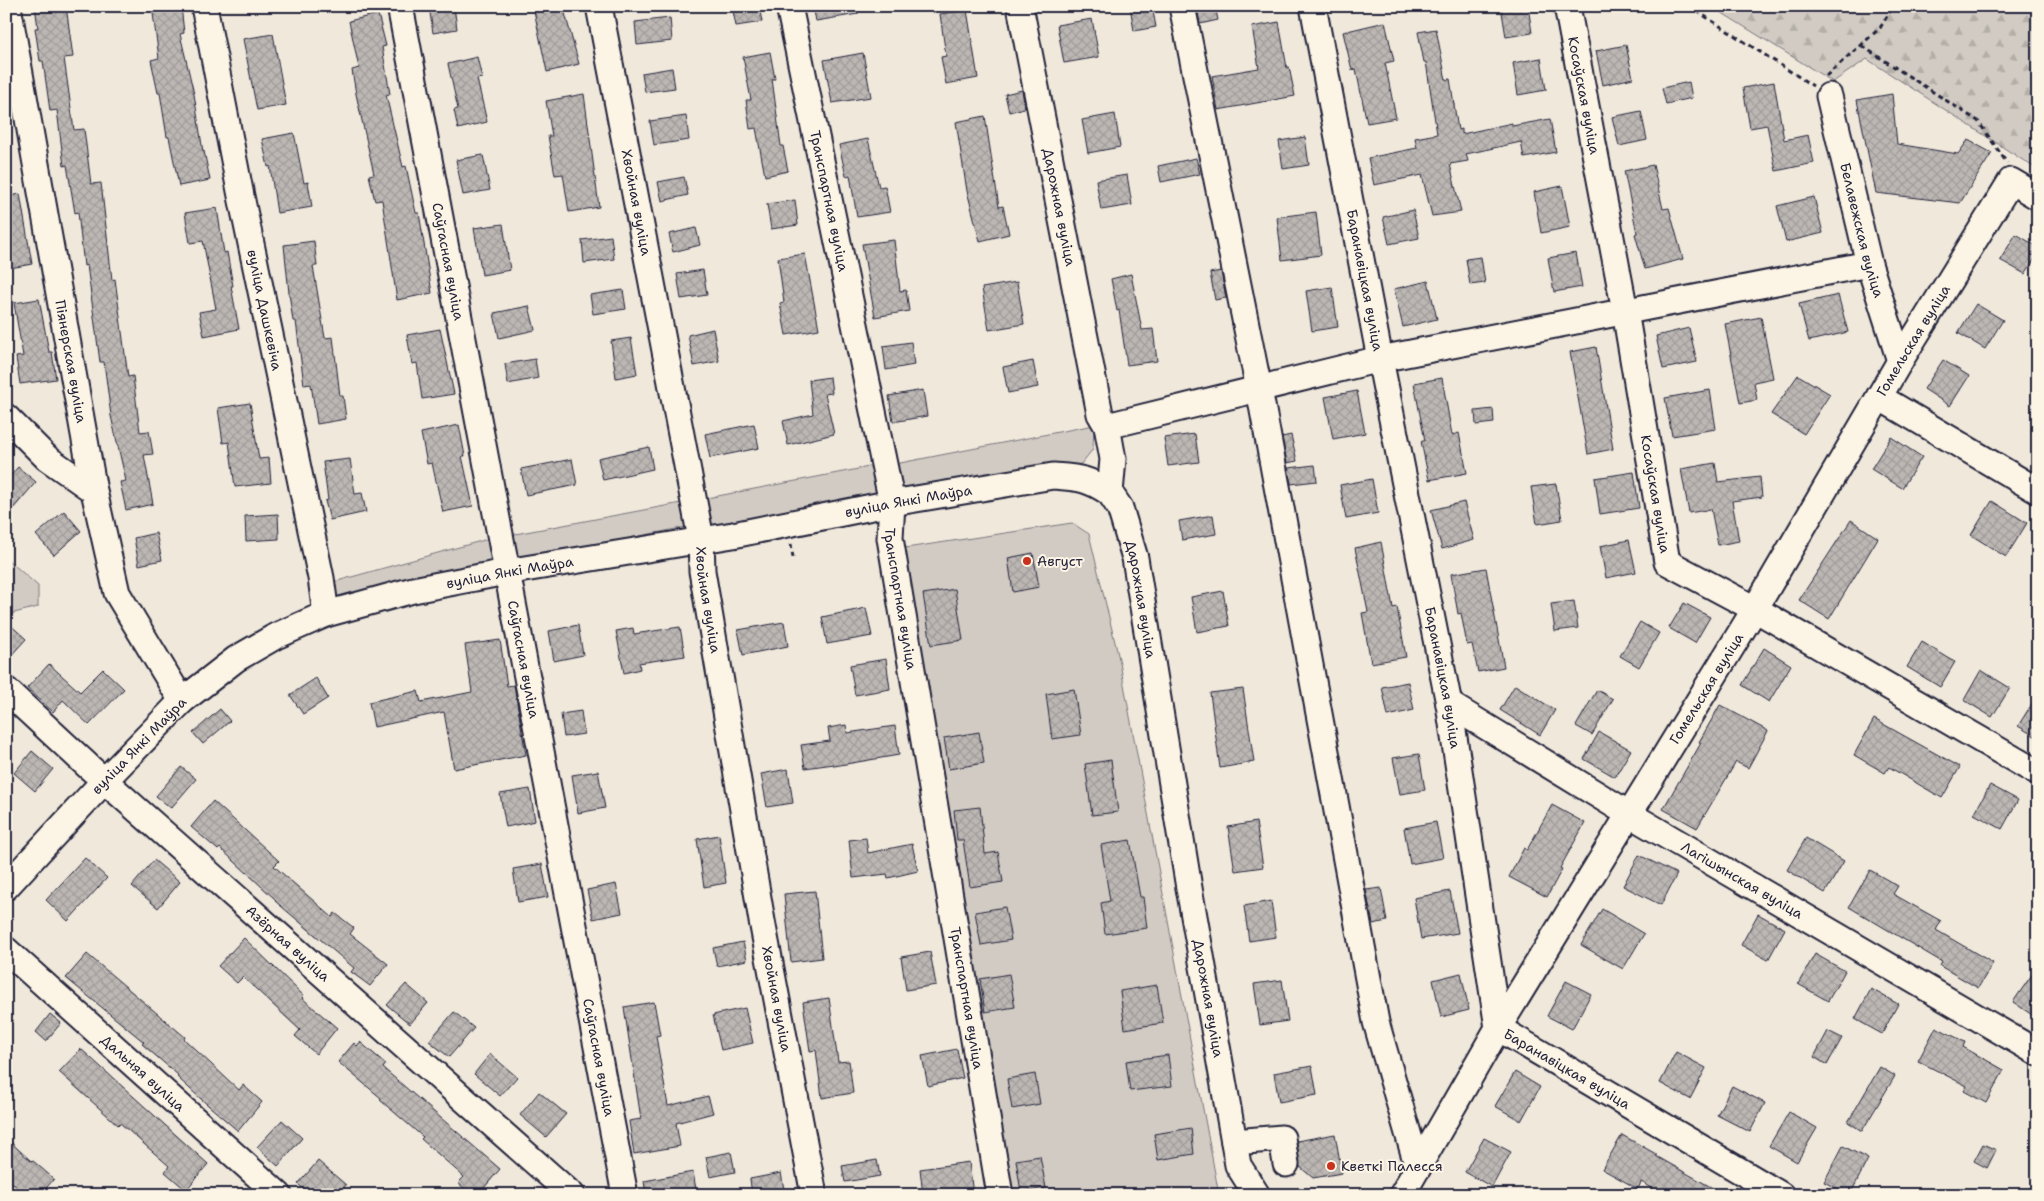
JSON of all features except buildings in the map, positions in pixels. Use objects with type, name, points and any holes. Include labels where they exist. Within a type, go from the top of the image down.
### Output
[{"type":"street","name":"Піянерская вуліца","points":[[8,6],[94,491],[117,593],[182,701]]},
{"type":"street","name":"вуліца Дашкевіча","points":[[204,6],[243,206],[321,578],[326,614]]},
{"type":"street","name":"Саўгасная вуліца","points":[[400,6],[625,1195]]},
{"type":"street","name":"Хвойная вуліца","points":[[599,6],[702,539],[702,571],[745,824],[814,1195]]},
{"type":"street","name":"Транспартная вуліца","points":[[788,6],[892,503],[890,538],[1000,1195]]},
{"type":"street","name":"Дарожная вуліца","points":[[1020,6],[1100,414],[1107,426],[1113,459],[1110,493],[1120,508],[1135,558],[1189,888],[1238,1165],[1257,1195]]},
{"type":"street","points":[[1182,6],[1259,389],[1376,1022],[1418,1168]]},
{"type":"street","name":"Баранавіцкая вуліца","points":[[1313,6],[1380,359],[1449,704],[1498,1028],[1781,1195]]},
{"type":"street","name":"Косаўская вуліца","points":[[1567,6],[1625,311],[1667,562],[1754,609],[2038,774]]},
{"type":"street","name":"Белавежская вуліца","points":[[1821,91],[1868,264],[1900,361]]},
{"type":"street","points":[[2011,181],[2038,197]]},
{"type":"street","name":"Гомельская вуліца","points":[[1402,1195],[1498,1028],[1754,609],[1900,361],[2011,181]]},
{"type":"street","points":[[1107,426],[1380,359],[1868,264]]},
{"type":"street","points":[[1879,397],[2038,491]]},
{"type":"street","points":[[6,417],[47,458],[94,491]]},
{"type":"street","name":"вуліца Янкі Маўра","points":[[6,888],[105,780],[182,701],[236,659],[276,636],[326,614],[413,590],[506,572],[733,535],[892,503],[1053,476],[1078,478],[1094,482],[1110,493]]},
{"type":"street","name":"Азёрная вуліца","points":[[6,690],[572,1195]]},
{"type":"street","name":"Лагішынская вуліца","points":[[1449,704],[1629,814],[2038,1053]]},
{"type":"street","name":"Дальняя вуліца","points":[[6,950],[279,1195]]},
{"type":"street","points":[[1234,1142],[1282,1138],[1286,1164]]},
{"type":"path","points":[[1689,6],[1821,91],[1880,28],[1893,6]]},
{"type":"path","points":[[1862,46],[1978,121],[2009,165],[2011,181]]},
{"type":"green space","points":[[1711,6],[2038,6],[2038,170],[1867,59],[1833,82]]},
{"type":"green space","points":[[1094,425],[1093,449],[1081,464],[900,492],[895,464]]},
{"type":"green space","points":[[874,466],[879,493],[708,526],[702,499]]},
{"type":"green space","points":[[681,503],[686,527],[522,559],[514,553],[510,535]]},
{"type":"green space","points":[[1072,523],[1089,534],[1120,663],[1219,1195],[1013,1195],[899,549]]},
{"type":"green space","points":[[488,539],[493,563],[332,604],[330,583]]},
{"type":"green space","points":[[6,558],[38,586],[38,607],[6,615]]},
{"type":"place","name":"Август","points":[[1027,561]]},
{"type":"place","name":"Кветкі Палесся","points":[[1331,1166]]}]
